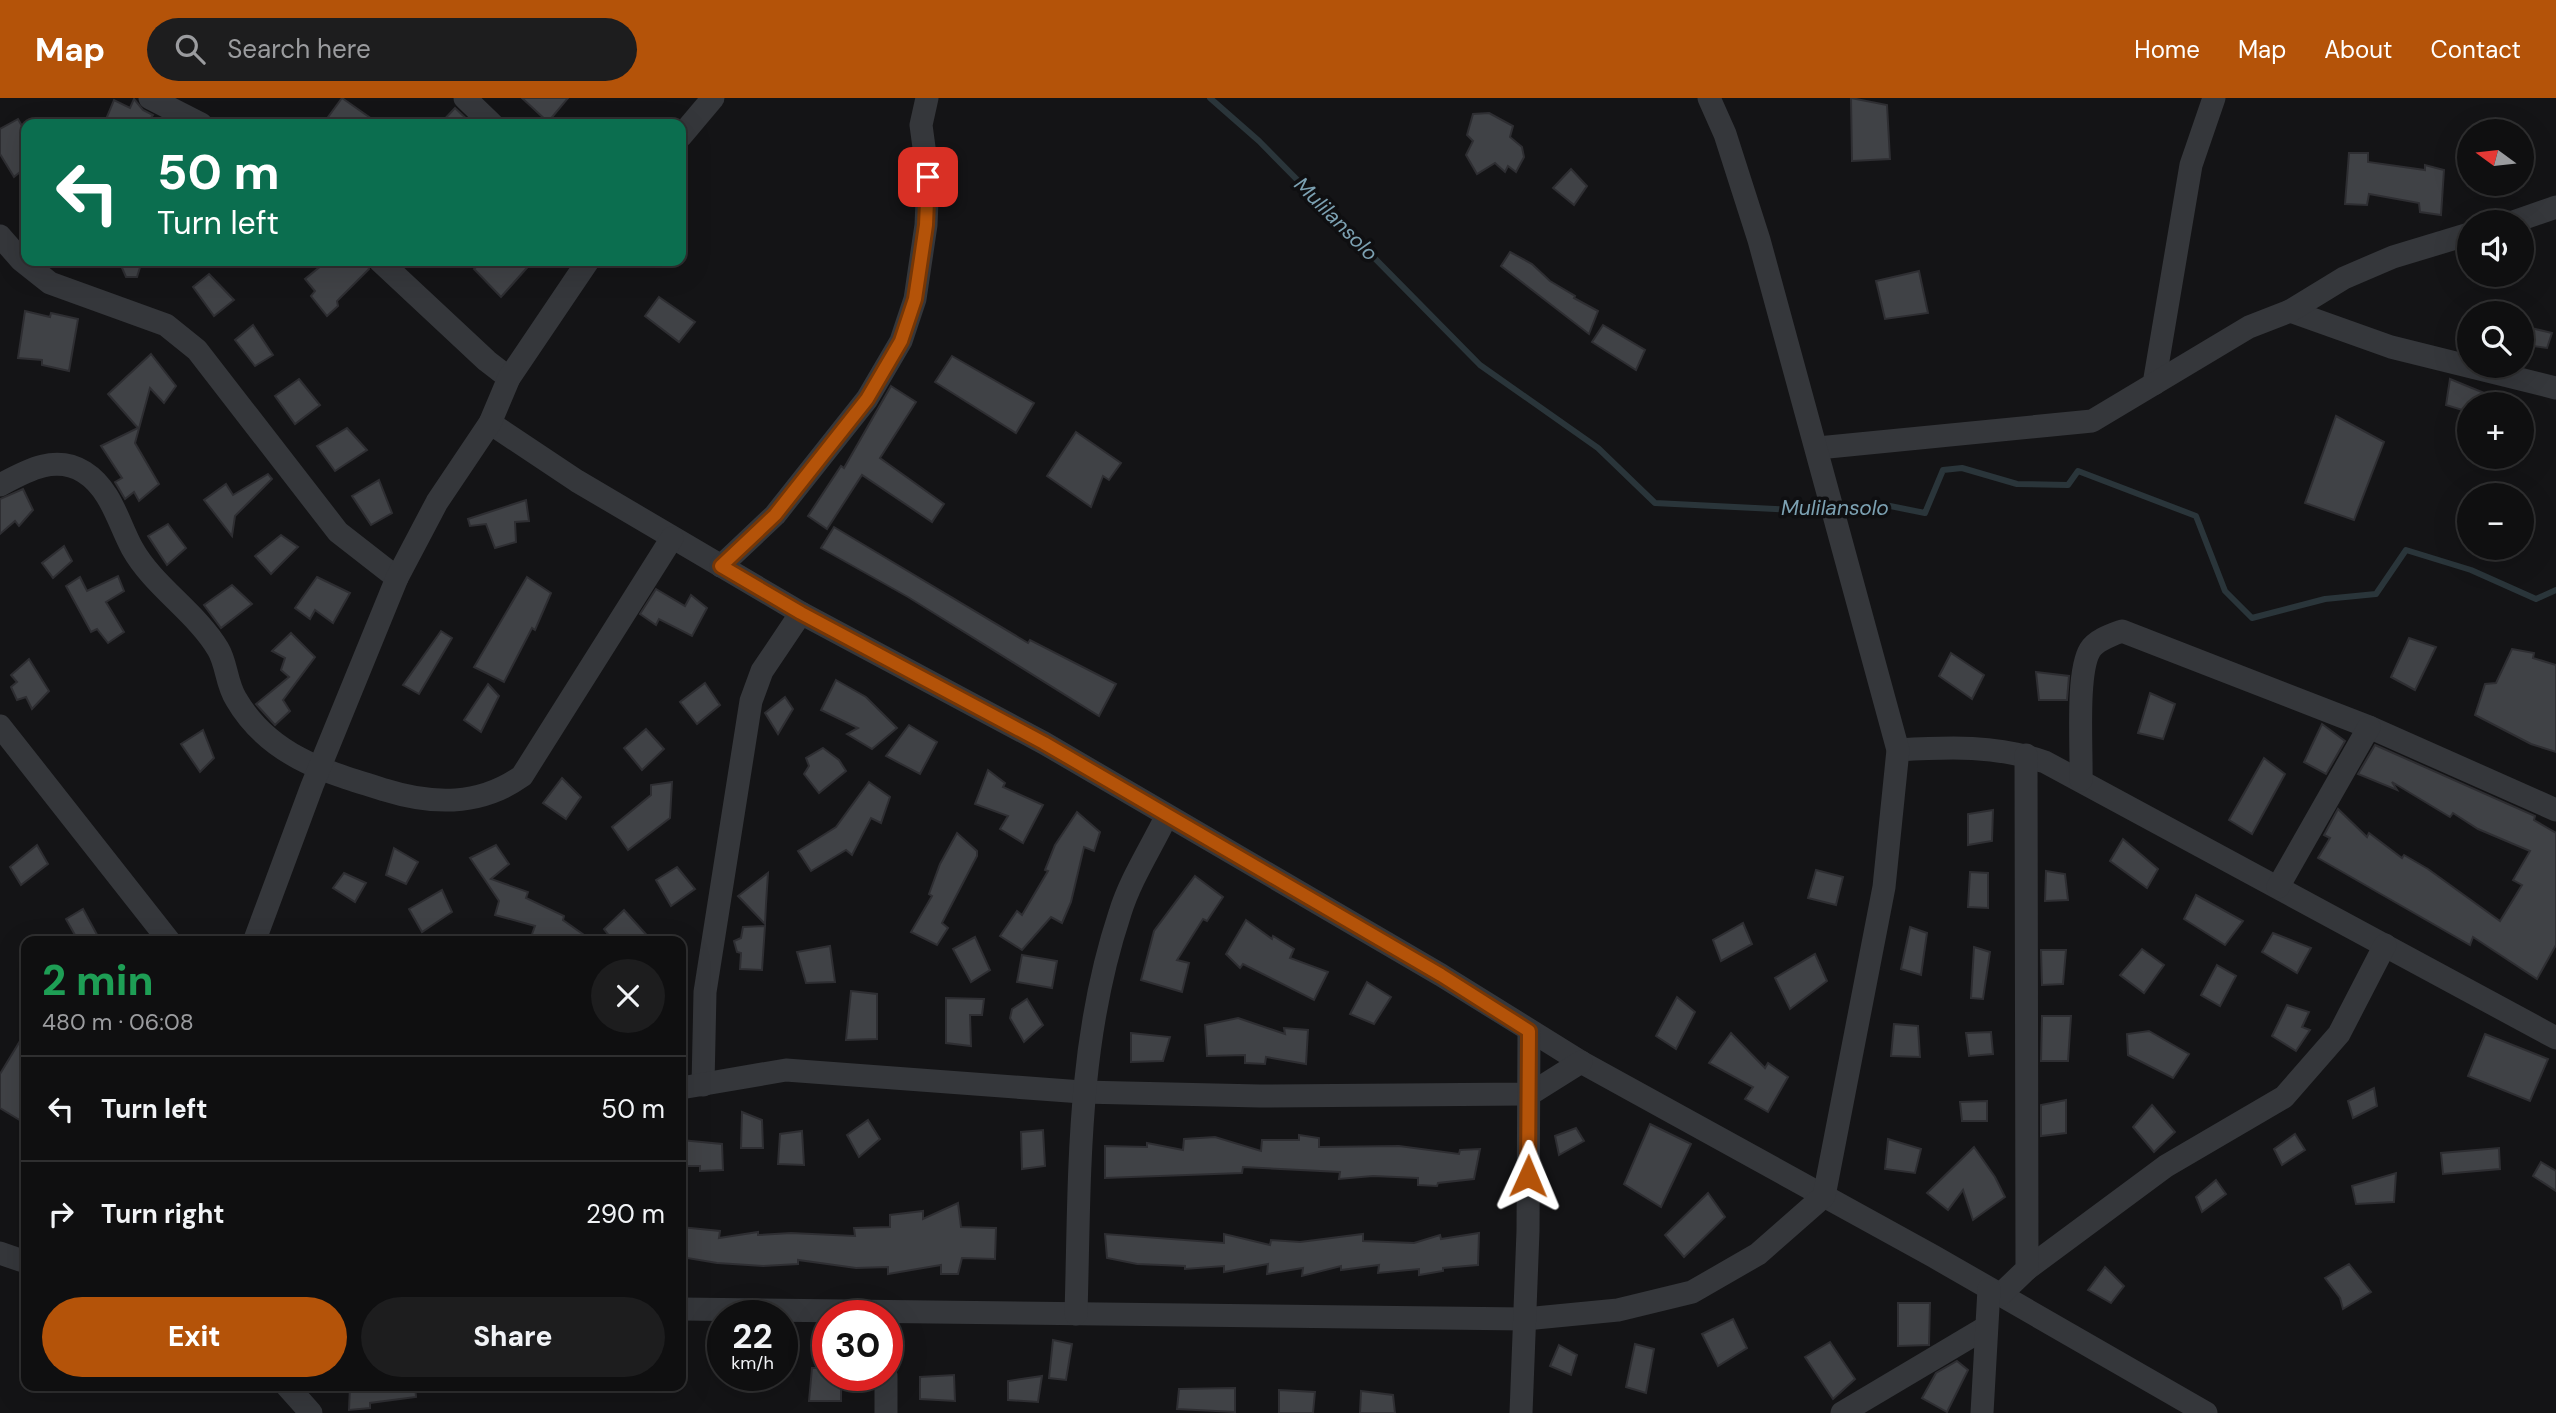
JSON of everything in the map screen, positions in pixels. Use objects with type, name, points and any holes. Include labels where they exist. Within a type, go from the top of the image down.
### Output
[{"type":"street","points":[[150,98],[191,119]]},
{"type":"street","points":[[465,98],[487,119]]},
{"type":"street","points":[[686,129],[713,98]]},
{"type":"street","points":[[721,566],[775,515],[867,399],[901,341],[915,299],[926,225],[928,177],[921,125],[927,98]]},
{"type":"street","points":[[2154,384],[2191,165],[2214,98]]},
{"type":"street","points":[[903,1313],[1525,1319],[1618,1310],[1692,1292],[1758,1254],[1824,1196],[1884,887],[1898,751],[1818,448],[1759,240],[1713,100]]},
{"type":"street","points":[[2534,215],[2556,207]]},
{"type":"street","points":[[0,236],[21,260]]},
{"type":"street","points":[[1818,448],[2092,421],[2249,327],[2290,311],[2367,266],[2457,238]]},
{"type":"street","points":[[29,266],[50,283],[166,325],[197,350],[338,532],[397,578]]},
{"type":"street","points":[[385,266],[486,361],[509,378]]},
{"type":"street","points":[[256,936],[319,770],[397,578],[437,502],[490,423],[509,378],[585,266]]},
{"type":"street","points":[[2290,311],[2391,347],[2556,387]]},
{"type":"street","points":[[490,423],[576,481],[801,613],[1044,743],[1166,817],[1441,975],[1581,1062],[1995,1292],[2206,1413]]},
{"type":"street","points":[[0,485],[35,466],[73,467],[85,473],[103,490],[133,550],[219,649],[226,680],[236,700],[278,747],[319,770],[415,800],[447,802],[484,796],[504,789],[522,776],[672,538]]},
{"type":"street","points":[[801,613],[762,671],[751,701],[692,1086],[786,1070],[1082,1092],[1260,1096],[1530,1094],[1581,1062]]},
{"type":"street","points":[[2081,780],[2082,666],[2091,648],[2122,631],[2369,727],[2556,810]]},
{"type":"street","points":[[0,726],[165,936]]},
{"type":"street","points":[[2278,887],[2369,727]]},
{"type":"street","points":[[1898,751],[1969,746],[2026,755],[2081,780],[2556,1038]]},
{"type":"street","points":[[2026,755],[2026,1269]]},
{"type":"street","points":[[1076,1314],[1082,1092],[1096,1007],[1120,912],[1166,817]]},
{"type":"street","points":[[1982,1413],[1985,1328],[1995,1292],[2166,1166],[2284,1097],[2339,1034],[2385,945]]},
{"type":"street","points":[[1521,1413],[1530,1094],[1529,1031]]},
{"type":"street","points":[[0,1253],[21,1260]]},
{"type":"street","points":[[686,1309],[812,1312]]},
{"type":"street","points":[[1842,1413],[1985,1328]]},
{"type":"street","points":[[291,1391],[311,1413]]},
{"type":"street","points":[[886,1391],[886,1413]]},
{"type":"building","points":[[342,98],[372,119],[327,119]]},
{"type":"building","points":[[522,98],[568,98],[550,119],[545,119]]},
{"type":"building","points":[[1851,98],[1887,105],[1890,159],[1852,161]]},
{"type":"building","points":[[134,99],[143,110],[153,115],[150,119],[106,119],[114,100],[130,108]]},
{"type":"building","points":[[455,108],[467,119],[445,119]]},
{"type":"building","points":[[1489,113],[1513,126],[1510,137],[1522,147],[1524,157],[1516,172],[1508,166],[1505,172],[1495,163],[1477,174],[1466,155],[1473,141],[1467,135],[1473,114]]},
{"type":"building","points":[[18,119],[21,124],[21,171],[14,177],[0,154],[0,129]]},
{"type":"building","points":[[2349,153],[2368,153],[2368,162],[2425,170],[2425,165],[2444,170],[2441,215],[2420,212],[2419,203],[2369,194],[2367,205],[2345,204]]},
{"type":"building","points":[[1571,169],[1587,186],[1574,205],[1553,188]]},
{"type":"building","points":[[1510,252],[1532,264],[1550,281],[1575,296],[1574,298],[1598,311],[1589,334],[1501,266]]},
{"type":"building","points":[[121,266],[140,266],[137,277],[126,277]]},
{"type":"building","points":[[321,266],[368,266],[369,269],[337,301],[338,306],[327,316],[311,296],[315,291],[305,279]]},
{"type":"building","points":[[477,266],[529,266],[501,297],[474,269]]},
{"type":"building","points":[[1919,271],[1928,313],[1885,319],[1876,281]]},
{"type":"building","points":[[209,274],[234,300],[214,316],[193,287]]},
{"type":"building","points":[[659,297],[695,322],[679,342],[645,316]]},
{"type":"building","points":[[25,311],[50,317],[51,313],[78,319],[69,371],[42,365],[42,360],[18,358]]},
{"type":"building","points":[[253,325],[273,355],[255,366],[235,340]]},
{"type":"building","points":[[1603,325],[1645,350],[1636,370],[1592,342]]},
{"type":"building","points":[[2534,329],[2552,333],[2547,348],[2534,346]]},
{"type":"building","points":[[151,354],[176,386],[164,403],[150,388],[135,443],[159,484],[139,501],[134,492],[125,499],[115,482],[122,478],[101,446],[138,428],[108,394]]},
{"type":"building","points":[[952,356],[1034,403],[1016,433],[935,382]]},
{"type":"building","points":[[299,379],[320,405],[295,424],[275,396]]},
{"type":"building","points":[[2450,379],[2482,392],[2457,392],[2457,408],[2446,405]]},
{"type":"building","points":[[891,386],[916,402],[880,458],[944,504],[932,522],[862,475],[827,529],[808,516],[841,466],[844,468]]},
{"type":"building","points":[[2336,416],[2384,442],[2354,520],[2305,503]]},
{"type":"building","points":[[347,428],[367,450],[335,471],[317,446]]},
{"type":"building","points":[[1076,432],[1121,463],[1109,480],[1103,476],[1091,507],[1047,476]]},
{"type":"building","points":[[268,474],[272,479],[235,516],[232,536],[204,500],[226,484],[233,495]]},
{"type":"building","points":[[379,480],[392,513],[371,525],[352,496]]},
{"type":"building","points":[[23,489],[33,510],[19,526],[15,521],[0,534],[0,499]]},
{"type":"building","points":[[526,500],[529,521],[515,522],[516,542],[495,548],[486,524],[470,526],[468,519]]},
{"type":"building","points":[[168,524],[186,548],[167,565],[148,536]]},
{"type":"building","points":[[834,527],[1028,643],[1030,640],[1116,684],[1099,716],[908,597],[821,548]]},
{"type":"building","points":[[281,535],[298,547],[271,574],[255,556]]},
{"type":"building","points":[[64,546],[72,561],[53,578],[42,563]]},
{"type":"building","points":[[118,576],[124,591],[106,602],[124,632],[108,643],[97,629],[91,632],[66,586],[80,577],[87,591]]},
{"type":"building","points":[[317,577],[350,593],[333,623],[315,610],[310,619],[295,608]]},
{"type":"building","points":[[527,577],[551,593],[535,630],[532,628],[504,682],[474,667]]},
{"type":"building","points":[[232,585],[252,604],[221,628],[204,605]]},
{"type":"building","points":[[656,589],[685,606],[691,595],[707,608],[692,636],[659,619],[656,625],[640,614]]},
{"type":"building","points":[[441,631],[452,638],[419,694],[403,685]]},
{"type":"building","points":[[291,633],[315,657],[283,700],[290,711],[275,725],[256,704],[289,677],[281,670],[285,658],[272,651]]},
{"type":"building","points":[[2409,638],[2436,647],[2415,690],[2391,677]]},
{"type":"building","points":[[2512,649],[2534,653],[2533,658],[2556,665],[2556,752],[2531,744],[2475,715],[2485,684],[2496,683]]},
{"type":"building","points":[[1951,653],[1984,675],[1972,699],[1939,676]]},
{"type":"building","points":[[29,659],[49,691],[32,709],[26,697],[17,700],[11,687],[17,682],[11,675]]},
{"type":"building","points":[[2036,672],[2069,676],[2067,700],[2039,700]]},
{"type":"building","points":[[836,680],[866,697],[897,728],[872,749],[847,734],[858,728],[821,710]]},
{"type":"building","points":[[705,683],[720,705],[697,724],[680,702]]},
{"type":"building","points":[[488,684],[499,696],[481,732],[464,720]]},
{"type":"building","points":[[2150,693],[2175,704],[2163,739],[2138,733]]},
{"type":"building","points":[[785,697],[793,709],[778,734],[765,713]]},
{"type":"building","points":[[2322,724],[2345,741],[2326,774],[2304,762]]},
{"type":"building","points":[[909,725],[937,742],[920,774],[886,756]]},
{"type":"building","points":[[646,729],[664,749],[642,770],[624,748]]},
{"type":"building","points":[[203,730],[214,758],[200,772],[181,744]]},
{"type":"building","points":[[2375,745],[2535,816],[2534,820],[2556,833],[2556,945],[2537,979],[2473,937],[2470,945],[2318,858],[2330,838],[2324,835],[2338,809],[2367,837],[2369,833],[2402,858],[2404,855],[2428,869],[2500,921],[2522,885],[2513,880],[2530,851],[2478,829],[2453,813],[2450,817],[2392,782],[2397,790],[2358,774]]},
{"type":"building","points":[[823,748],[839,760],[846,771],[819,793],[804,774],[809,766],[806,758]]},
{"type":"building","points":[[2264,758],[2285,774],[2252,834],[2229,820]]},
{"type":"building","points":[[988,770],[1005,783],[1003,787],[1043,805],[1023,843],[1000,829],[1008,816],[975,804]]},
{"type":"building","points":[[562,778],[581,797],[566,819],[543,803]]},
{"type":"building","points":[[672,782],[670,818],[628,850],[612,827],[651,795],[651,785]]},
{"type":"building","points":[[869,782],[890,797],[881,823],[871,818],[852,855],[846,850],[811,871],[798,851],[836,827]]},
{"type":"building","points":[[1993,810],[1992,841],[1968,845],[1968,814]]},
{"type":"building","points":[[1077,812],[1100,832],[1094,851],[1084,847],[1071,902],[1062,923],[1051,917],[1022,950],[1000,936],[1017,911],[1022,915],[1048,871],[1045,870],[1055,845]]},
{"type":"building","points":[[957,833],[977,851],[977,856],[942,923],[948,928],[937,945],[911,932],[932,896],[929,894],[940,864]]},
{"type":"building","points":[[2123,839],[2158,869],[2147,888],[2110,861]]},
{"type":"building","points":[[37,845],[48,864],[21,885],[10,867]]},
{"type":"building","points":[[496,845],[509,864],[491,879],[528,892],[526,898],[564,916],[563,920],[586,936],[531,936],[535,926],[495,915],[499,901],[470,858]]},
{"type":"building","points":[[394,848],[418,862],[406,884],[386,875]]},
{"type":"building","points":[[677,867],[695,889],[671,906],[656,880]]},
{"type":"building","points":[[1816,870],[1843,877],[1836,905],[1808,898]]},
{"type":"building","points":[[2046,871],[2065,874],[2068,900],[2045,901]]},
{"type":"building","points":[[1970,872],[1988,873],[1988,908],[1968,907]]},
{"type":"building","points":[[344,873],[366,883],[355,902],[333,888]]},
{"type":"building","points":[[768,873],[766,904],[765,924],[738,896]]},
{"type":"building","points":[[1195,876],[1223,897],[1207,921],[1203,919],[1177,960],[1189,963],[1182,992],[1141,980],[1154,931]]},
{"type":"building","points":[[442,890],[452,912],[422,932],[409,909]]},
{"type":"building","points":[[2196,895],[2243,921],[2225,945],[2184,919]]},
{"type":"building","points":[[83,909],[98,936],[76,936],[66,919]]},
{"type":"building","points":[[624,910],[648,936],[609,936],[604,929]]},
{"type":"building","points":[[1246,920],[1272,939],[1273,936],[1294,949],[1290,958],[1328,972],[1314,1000],[1243,964],[1240,968],[1226,954]]},
{"type":"building","points":[[1743,923],[1752,944],[1721,961],[1713,940]]},
{"type":"building","points":[[765,926],[762,970],[740,969],[741,953],[737,952],[734,941],[741,938],[743,927]]},
{"type":"building","points":[[1910,927],[1927,933],[1921,975],[1901,969]]},
{"type":"building","points":[[2273,933],[2311,948],[2297,973],[2262,952]]},
{"type":"building","points":[[975,937],[990,970],[971,982],[953,949]]},
{"type":"building","points":[[830,946],[835,982],[806,983],[797,952]]},
{"type":"building","points":[[1974,947],[1990,952],[1983,999],[1971,998]]},
{"type":"building","points":[[2142,949],[2164,965],[2144,993],[2120,975]]},
{"type":"building","points":[[2041,950],[2066,950],[2063,984],[2042,985]]},
{"type":"building","points":[[1815,954],[1827,981],[1790,1009],[1775,978]]},
{"type":"building","points":[[1022,955],[1057,961],[1052,988],[1017,982]]},
{"type":"building","points":[[2217,965],[2236,976],[2220,1006],[2201,995]]},
{"type":"building","points":[[1367,982],[1391,997],[1374,1024],[1350,1014]]},
{"type":"building","points":[[851,991],[877,994],[877,1039],[846,1040]]},
{"type":"building","points":[[1677,997],[1695,1012],[1676,1049],[1656,1036]]},
{"type":"building","points":[[946,998],[984,999],[982,1015],[970,1015],[971,1046],[946,1043]]},
{"type":"building","points":[[1027,999],[1043,1025],[1024,1042],[1010,1018],[1012,1009]]},
{"type":"building","points":[[2287,1005],[2309,1012],[2302,1027],[2310,1030],[2296,1051],[2272,1036]]},
{"type":"building","points":[[2042,1016],[2071,1016],[2068,1061],[2041,1061]]},
{"type":"building","points":[[1238,1018],[1285,1034],[1284,1028],[1308,1030],[1306,1064],[1266,1057],[1265,1064],[1245,1063],[1245,1055],[1207,1056],[1205,1025]]},
{"type":"building","points":[[1894,1024],[1918,1026],[1920,1057],[1891,1056]]},
{"type":"building","points":[[2149,1031],[2189,1054],[2173,1078],[2128,1055],[2127,1034]]},
{"type":"building","points":[[1991,1032],[1993,1054],[1969,1056],[1966,1033]]},
{"type":"building","points":[[1131,1033],[1170,1037],[1163,1061],[1131,1062]]},
{"type":"building","points":[[1731,1033],[1765,1068],[1768,1063],[1788,1077],[1768,1112],[1745,1099],[1753,1087],[1709,1063]]},
{"type":"building","points":[[2485,1034],[2548,1059],[2530,1101],[2468,1076]]},
{"type":"building","points":[[21,1039],[21,1121],[0,1108],[0,1074]]},
{"type":"building","points":[[2374,1088],[2377,1106],[2353,1118],[2348,1101]]},
{"type":"building","points":[[2066,1100],[2066,1133],[2041,1136],[2041,1105]]},
{"type":"building","points":[[1987,1101],[1987,1121],[1962,1121],[1960,1102]]},
{"type":"building","points":[[2152,1105],[2175,1132],[2154,1152],[2133,1127]]},
{"type":"building","points":[[742,1112],[762,1120],[763,1148],[741,1148]]},
{"type":"building","points":[[868,1120],[880,1139],[859,1157],[847,1135]]},
{"type":"building","points":[[1650,1124],[1691,1144],[1661,1207],[1624,1184]]},
{"type":"building","points":[[1576,1128],[1584,1141],[1559,1155],[1555,1136]]},
{"type":"building","points":[[1043,1130],[1045,1166],[1022,1169],[1021,1132]]},
{"type":"building","points":[[802,1131],[804,1165],[778,1164],[780,1134]]},
{"type":"building","points":[[2295,1134],[2305,1150],[2282,1165],[2274,1149]]},
{"type":"building","points":[[1299,1135],[1319,1138],[1319,1147],[1399,1146],[1459,1154],[1460,1150],[1480,1149],[1474,1179],[1438,1183],[1437,1186],[1418,1185],[1418,1178],[1373,1176],[1339,1179],[1340,1172],[1243,1167],[1242,1173],[1105,1178],[1105,1146],[1147,1147],[1147,1143],[1183,1150],[1184,1139],[1215,1137],[1261,1151],[1262,1140],[1299,1140]]},
{"type":"building","points":[[1888,1139],[1921,1149],[1915,1173],[1885,1169]]},
{"type":"building","points":[[686,1140],[722,1144],[723,1170],[700,1171],[700,1166],[686,1166]]},
{"type":"building","points":[[1974,1147],[2005,1197],[1973,1220],[1963,1190],[1948,1210],[1927,1193]]},
{"type":"building","points":[[2499,1148],[2500,1169],[2443,1174],[2441,1153]]},
{"type":"building","points":[[2541,1162],[2556,1171],[2556,1191],[2533,1176]]},
{"type":"building","points":[[2396,1173],[2394,1202],[2356,1204],[2352,1186]]},
{"type":"building","points":[[2216,1180],[2226,1194],[2202,1212],[2196,1197]]},
{"type":"building","points":[[1708,1193],[1725,1217],[1684,1257],[1665,1235]]},
{"type":"building","points":[[958,1203],[961,1227],[996,1228],[995,1259],[962,1258],[958,1274],[941,1274],[941,1265],[888,1274],[888,1267],[856,1268],[798,1260],[798,1264],[763,1266],[686,1258],[686,1228],[720,1231],[719,1238],[758,1232],[758,1235],[791,1233],[855,1236],[854,1228],[890,1227],[890,1215],[923,1211],[923,1219]]},
{"type":"building","points":[[1479,1233],[1478,1265],[1443,1268],[1443,1271],[1419,1275],[1419,1269],[1378,1273],[1379,1265],[1341,1270],[1341,1266],[1302,1276],[1303,1268],[1267,1274],[1268,1264],[1224,1272],[1224,1266],[1185,1269],[1185,1266],[1137,1264],[1107,1258],[1105,1234],[1224,1243],[1224,1234],[1270,1245],[1271,1240],[1300,1242],[1363,1234],[1363,1241],[1414,1243],[1440,1235],[1441,1239]]},
{"type":"building","points":[[2349,1264],[2371,1292],[2343,1309],[2340,1298],[2325,1278]]},
{"type":"building","points":[[2105,1267],[2124,1286],[2111,1303],[2088,1290]]},
{"type":"building","points":[[1898,1303],[1930,1303],[1929,1345],[1898,1346]]},
{"type":"building","points":[[1733,1319],[1747,1348],[1718,1366],[1702,1334]]},
{"type":"building","points":[[1053,1340],[1072,1344],[1066,1380],[1049,1378]]},
{"type":"building","points":[[1830,1342],[1855,1379],[1833,1399],[1805,1357]]},
{"type":"building","points":[[1635,1344],[1654,1349],[1646,1393],[1626,1387]]},
{"type":"building","points":[[1559,1345],[1577,1355],[1571,1375],[1550,1366]]},
{"type":"building","points":[[1957,1361],[1968,1370],[1947,1412],[1922,1398],[1936,1373]]},
{"type":"building","points":[[812,1368],[812,1391],[841,1391],[841,1401],[809,1401]]},
{"type":"building","points":[[954,1375],[955,1401],[920,1399],[920,1377]]},
{"type":"building","points":[[1042,1376],[1038,1402],[1008,1400],[1008,1381]]},
{"type":"building","points":[[1235,1388],[1235,1412],[1177,1409],[1179,1389]]},
{"type":"building","points":[[1279,1390],[1315,1392],[1313,1413],[1279,1413]]},
{"type":"building","points":[[350,1391],[415,1391],[416,1397],[370,1403],[370,1408],[349,1410]]},
{"type":"building","points":[[1361,1391],[1393,1395],[1395,1413],[1360,1413]]},
{"type":"waterway","name":"Mulilansolo","points":[[1210,98],[1259,141],[1480,365],[1598,448],[1655,503],[1793,510],[1885,505],[1925,513],[1943,470],[1962,468],[2017,484],[2068,485],[2078,471],[2196,516],[2225,591],[2252,618],[2325,599],[2376,594],[2406,550],[2471,570],[2536,599],[2556,590]]},
{"type":"route","points":[[928,177],[926,225],[915,299],[901,341],[867,399],[775,515],[721,566],[801,613],[1044,743],[1166,817],[1441,975],[1529,1031],[1528,1176]]}]
